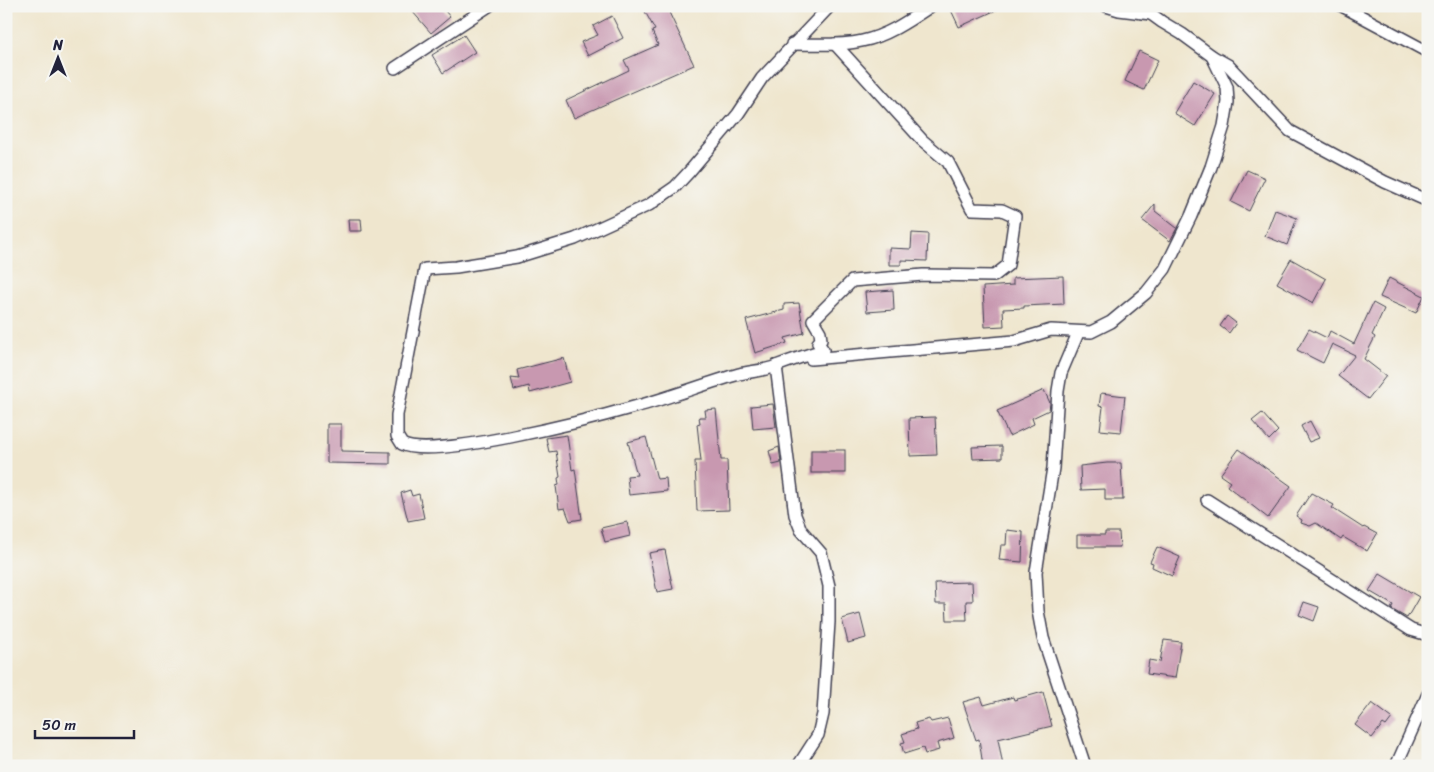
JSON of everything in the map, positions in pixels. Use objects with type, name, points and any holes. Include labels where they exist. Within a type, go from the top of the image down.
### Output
[{"type":"street","points":[[395,68],[489,6]]},
{"type":"street","points":[[830,6],[792,44],[762,78],[738,114],[689,172],[675,187],[650,205],[576,239],[517,256],[456,267],[425,269],[400,386],[397,436],[405,446],[422,448],[498,439],[634,407],[823,350],[818,343],[821,340],[820,332],[813,320],[852,281],[923,275],[994,276],[1008,265],[1015,216],[1002,210],[972,209],[948,162],[922,140],[835,44]]},
{"type":"street","points":[[792,44],[835,44],[872,39],[931,6]]},
{"type":"street","points":[[1106,6],[1119,10],[1149,10],[1212,56],[1228,65],[1290,131],[1385,182],[1428,201]]},
{"type":"street","points":[[1342,6],[1428,52]]},
{"type":"street","points":[[780,364],[1014,342],[1050,330],[1078,333],[1101,329],[1146,293],[1165,269],[1187,225],[1211,167],[1224,126],[1228,102],[1227,87],[1212,56]]},
{"type":"street","points":[[1078,333],[1061,373],[1053,468],[1036,572],[1038,612],[1043,638],[1084,766]]},
{"type":"street","points":[[780,364],[795,515],[801,530],[821,553],[829,586],[829,622],[823,714],[818,735],[798,766]]},
{"type":"street","points":[[1207,500],[1411,630],[1427,633]]},
{"type":"street","points":[[1396,766],[1428,694]]},
{"type":"building","points":[[418,6],[441,6],[450,17],[431,33],[412,11]]},
{"type":"building","points":[[642,6],[666,6],[694,65],[574,118],[566,100],[629,70],[624,60],[658,45],[652,31],[655,30]]},
{"type":"building","points":[[961,6],[1005,6],[959,27],[951,10]]},
{"type":"building","points":[[612,16],[623,38],[588,56],[581,42],[598,35],[593,26]]},
{"type":"building","points":[[464,35],[475,52],[443,73],[432,55]]},
{"type":"building","points":[[1139,51],[1158,60],[1144,90],[1125,81]]},
{"type":"building","points":[[1193,81],[1215,94],[1195,126],[1174,113]]},
{"type":"building","points":[[1247,170],[1265,178],[1249,211],[1231,202]]},
{"type":"building","points":[[1155,204],[1155,211],[1177,228],[1170,241],[1142,220]]},
{"type":"building","points":[[1275,210],[1297,218],[1287,245],[1265,236]]},
{"type":"building","points":[[348,219],[361,219],[362,231],[349,231]]},
{"type":"building","points":[[912,233],[928,234],[927,261],[901,260],[901,265],[889,265],[889,248],[911,249]]},
{"type":"building","points":[[1291,259],[1326,279],[1313,303],[1277,283]]},
{"type":"building","points":[[1063,276],[1064,304],[1003,309],[1004,326],[985,327],[983,287],[1013,285],[1013,278]]},
{"type":"building","points":[[1389,278],[1424,296],[1416,313],[1380,297]]},
{"type":"building","points":[[893,290],[894,310],[867,312],[865,292]]},
{"type":"building","points":[[799,303],[804,333],[785,338],[787,343],[755,353],[746,320],[784,310],[784,304]]},
{"type":"building","points":[[1373,303],[1384,309],[1372,335],[1375,337],[1364,359],[1386,376],[1368,399],[1338,376],[1355,355],[1332,344],[1323,363],[1297,350],[1309,329],[1327,338],[1330,331],[1354,344]]},
{"type":"building","points":[[1227,316],[1236,323],[1229,333],[1220,326]]},
{"type":"building","points":[[564,358],[570,382],[530,393],[529,386],[514,390],[511,378],[519,379],[517,370]]},
{"type":"building","points":[[1044,390],[1050,403],[1049,410],[1032,418],[1034,424],[1009,436],[997,411]]},
{"type":"building","points":[[1101,393],[1125,396],[1121,432],[1100,430],[1103,407],[1099,406]]},
{"type":"building","points":[[773,404],[776,427],[753,429],[751,406]]},
{"type":"building","points":[[716,409],[721,460],[727,460],[729,510],[697,511],[695,461],[701,461],[697,424],[700,423],[699,417],[706,417],[705,410]]},
{"type":"building","points":[[1262,413],[1278,431],[1269,440],[1252,421]]},
{"type":"building","points":[[935,417],[937,455],[910,456],[909,418]]},
{"type":"building","points":[[1310,421],[1319,438],[1309,442],[1301,426]]},
{"type":"building","points":[[327,424],[341,424],[341,451],[390,452],[390,464],[327,463]]},
{"type":"building","points":[[567,435],[572,470],[575,469],[582,519],[570,521],[565,508],[559,509],[556,486],[559,485],[558,478],[560,477],[556,451],[549,452],[546,438]]},
{"type":"building","points":[[646,437],[657,479],[666,478],[667,491],[629,495],[627,476],[637,475],[628,442]]},
{"type":"building","points":[[1002,446],[1002,458],[973,459],[972,447]]},
{"type":"building","points":[[779,447],[781,463],[773,465],[769,451]]},
{"type":"building","points":[[1239,449],[1291,486],[1268,518],[1227,486],[1230,482],[1220,475]]},
{"type":"building","points":[[811,450],[845,450],[845,473],[811,473]]},
{"type":"building","points":[[1121,463],[1123,500],[1105,500],[1105,489],[1081,490],[1080,466]]},
{"type":"building","points":[[410,490],[412,496],[419,494],[424,518],[408,521],[401,493]]},
{"type":"building","points":[[1311,493],[1334,505],[1332,508],[1363,528],[1377,534],[1367,551],[1343,537],[1341,540],[1316,523],[1310,526],[1301,523],[1302,520],[1296,516]]},
{"type":"building","points":[[627,522],[630,536],[605,542],[601,528]]},
{"type":"building","points":[[1007,530],[1023,532],[1022,562],[999,560],[1001,545],[1006,545]]},
{"type":"building","points":[[1105,532],[1119,532],[1120,547],[1077,547],[1077,535],[1105,535]]},
{"type":"building","points":[[1157,547],[1180,557],[1172,576],[1152,567],[1153,563],[1150,562]]},
{"type":"building","points":[[665,550],[673,589],[657,592],[649,553]]},
{"type":"building","points":[[1380,574],[1419,597],[1407,618],[1391,609],[1393,605],[1369,591]]},
{"type":"building","points":[[972,582],[973,601],[966,601],[967,620],[947,620],[946,604],[936,604],[935,583]]},
{"type":"building","points":[[1304,602],[1319,607],[1314,621],[1299,615]]},
{"type":"building","points":[[860,614],[866,638],[848,643],[842,619]]},
{"type":"building","points":[[1164,640],[1181,642],[1175,678],[1147,674],[1149,660],[1160,662]]},
{"type":"building","points":[[1043,692],[1052,726],[998,739],[1003,766],[983,766],[979,739],[976,740],[963,702],[981,697],[984,705],[1013,697],[1014,700]]},
{"type":"building","points":[[1372,703],[1392,718],[1386,726],[1383,724],[1372,738],[1355,725]]},
{"type":"building","points":[[948,718],[954,738],[937,743],[939,750],[925,754],[923,748],[904,754],[901,743],[905,742],[902,734],[917,729],[915,723],[929,719],[931,722]]}]
